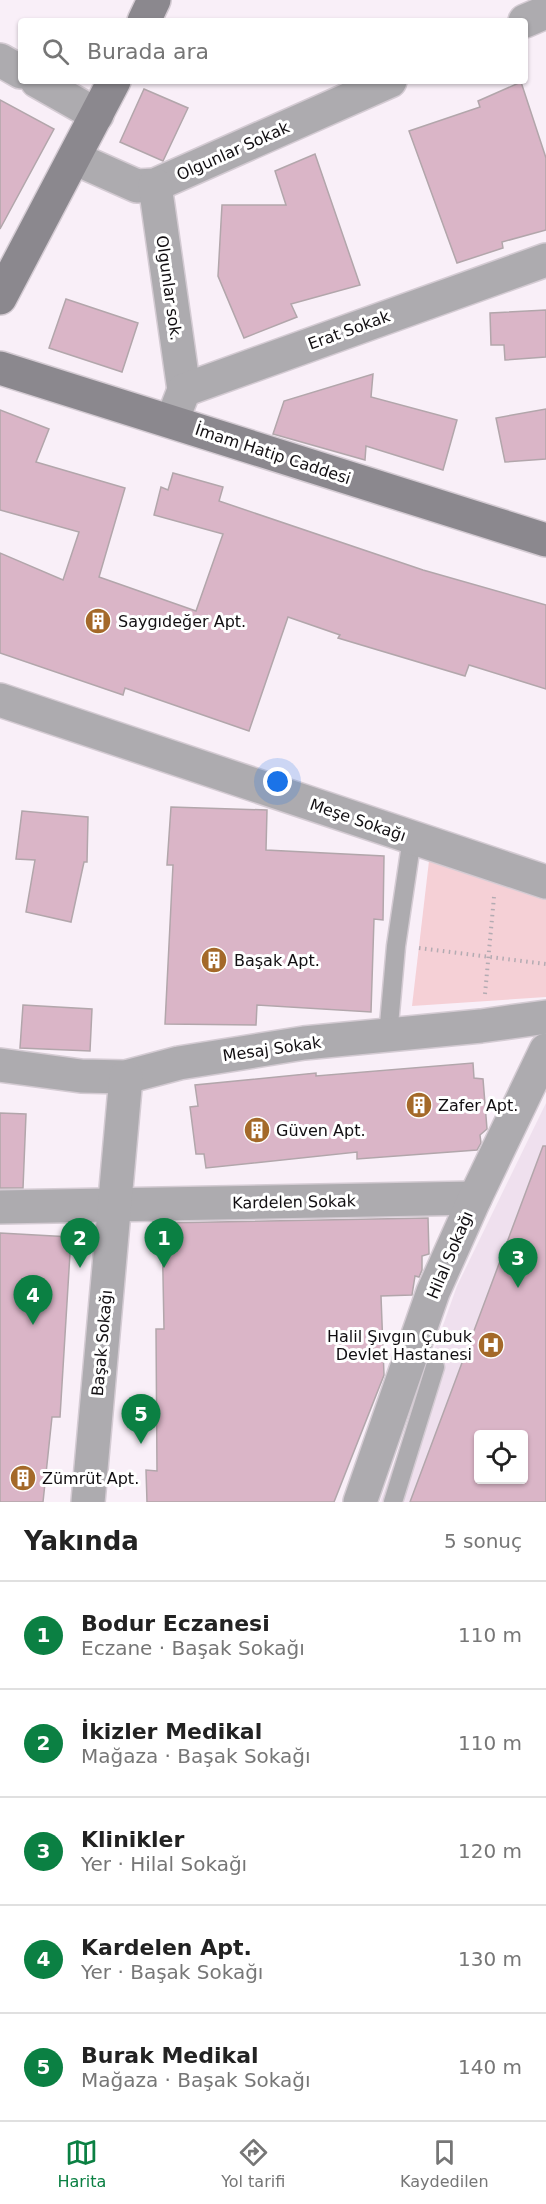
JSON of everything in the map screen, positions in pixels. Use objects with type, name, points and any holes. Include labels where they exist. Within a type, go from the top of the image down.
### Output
[{"type":"street","points":[[145,18],[154,0]]},
{"type":"street","points":[[528,20],[546,12]]},
{"type":"street","points":[[0,60],[18,70]]},
{"type":"street","points":[[42,84],[97,115]]},
{"type":"street","points":[[0,298],[112,84]]},
{"type":"street","name":"Olgunlar Sokak","points":[[155,185],[383,84]]},
{"type":"street","points":[[74,158],[137,186],[155,185]]},
{"type":"street","name":"Olgunlar sok.","points":[[155,185],[184,390]]},
{"type":"street","name":"Erat Sokak","points":[[184,390],[546,260]]},
{"type":"street","name":"İmam Hatip Caddesi","points":[[0,368],[546,540]]},
{"type":"street","points":[[172,422],[184,390]]},
{"type":"street","name":"Meşe Sokağı","points":[[0,700],[546,882]]},
{"type":"street","name":"Mesaj Sokak","points":[[0,1065],[81,1076],[126,1077],[179,1063],[304,1043],[388,1036],[546,1017]]},
{"type":"street","name":"Hilal Sokağı","points":[[360,1502],[433,1292],[546,1050]]},
{"type":"street","name":"Başak Sokağı","points":[[88,1502],[126,1077]]},
{"type":"street","name":"Kardelen Sokak","points":[[0,1207],[475,1198]]},
{"type":"lane","points":[[388,1036],[396,946],[412,838]]},
{"type":"lane","points":[[393,1502],[435,1367]]},
{"type":"path","points":[[488,956],[497,866]]},
{"type":"path","points":[[396,946],[546,964]]},
{"type":"shaded area","points":[[429,861],[546,900],[546,997],[412,1006]]},
{"type":"shaded area","name":"Halil Şıvgın Çubuk Devlet Hastanesi","points":[[546,1103],[546,1502],[380,1502],[457,1286]]},
{"type":"building","points":[[516,84],[522,84],[546,158],[546,230],[502,242],[503,248],[457,263],[409,131],[480,107],[478,101]]},
{"type":"building","points":[[144,89],[188,108],[163,161],[120,142]]},
{"type":"building","points":[[0,100],[54,129],[0,229]]},
{"type":"building","points":[[315,154],[360,285],[291,304],[297,317],[244,338],[218,276],[222,205],[286,205],[275,171]]},
{"type":"building","points":[[66,299],[138,323],[122,372],[49,348]]},
{"type":"building","points":[[546,310],[546,357],[505,360],[504,345],[491,345],[490,313]]},
{"type":"building","points":[[373,374],[371,397],[457,420],[443,470],[366,446],[365,460],[273,434],[284,401]]},
{"type":"building","points":[[546,409],[546,459],[505,462],[496,418]]},
{"type":"building","points":[[0,410],[49,429],[36,462],[125,488],[99,577],[196,611],[223,534],[154,515],[161,487],[168,490],[173,473],[223,487],[219,501],[423,570],[546,605],[546,689],[469,665],[465,676],[338,638],[340,635],[288,617],[249,731],[125,688],[123,695],[0,653],[0,553],[63,580],[79,532],[0,510]]},
{"type":"building","points":[[171,807],[267,810],[266,850],[384,856],[383,920],[374,919],[371,1012],[257,1005],[256,1025],[165,1024],[173,865],[167,865]]},
{"type":"building","points":[[22,811],[88,817],[87,862],[84,862],[71,922],[26,912],[35,860],[16,859]]},
{"type":"building","points":[[23,1005],[92,1009],[90,1051],[20,1048]]},
{"type":"building","points":[[473,1063],[474,1078],[483,1079],[487,1129],[480,1135],[481,1143],[477,1150],[357,1159],[357,1152],[206,1168],[204,1154],[196,1154],[190,1107],[198,1106],[195,1085],[316,1073],[316,1076]]},
{"type":"building","points":[[0,1113],[26,1114],[23,1188],[0,1188]]},
{"type":"building","name":"Halil Şıvgın Çubuk Devlet Hastanesi","points":[[543,1146],[546,1146],[546,1502],[410,1502]]},
{"type":"building","points":[[428,1218],[429,1254],[422,1256],[422,1270],[419,1277],[415,1276],[412,1295],[381,1296],[384,1375],[334,1502],[147,1502],[146,1470],[157,1471],[156,1329],[164,1329],[162,1223]]},
{"type":"building","points":[[0,1233],[71,1237],[60,1417],[52,1417],[43,1502],[0,1502]]},
{"type":"place","name":"Saygıdeğer Apt.","points":[[98,621]]},
{"type":"place","name":"Başak Apt.","points":[[214,960]]},
{"type":"place","name":"Zafer Apt.","points":[[419,1105]]},
{"type":"place","name":"Güven Apt.","points":[[257,1130]]},
{"type":"place","name":"İkizler Medikal","points":[[80,1268]]},
{"type":"place","name":"Bodur Eczanesi","points":[[164,1268]]},
{"type":"place","name":"Klinikler","points":[[518,1288]]},
{"type":"place","name":"Kardelen Apt.","points":[[33,1325]]},
{"type":"place","name":"Halil Şıvgın Çubuk Devlet Hastanesi","points":[[491,1345]]},
{"type":"place","name":"Burak Medikal","points":[[141,1444]]},
{"type":"place","name":"Zümrüt Apt.","points":[[23,1478]]}]
